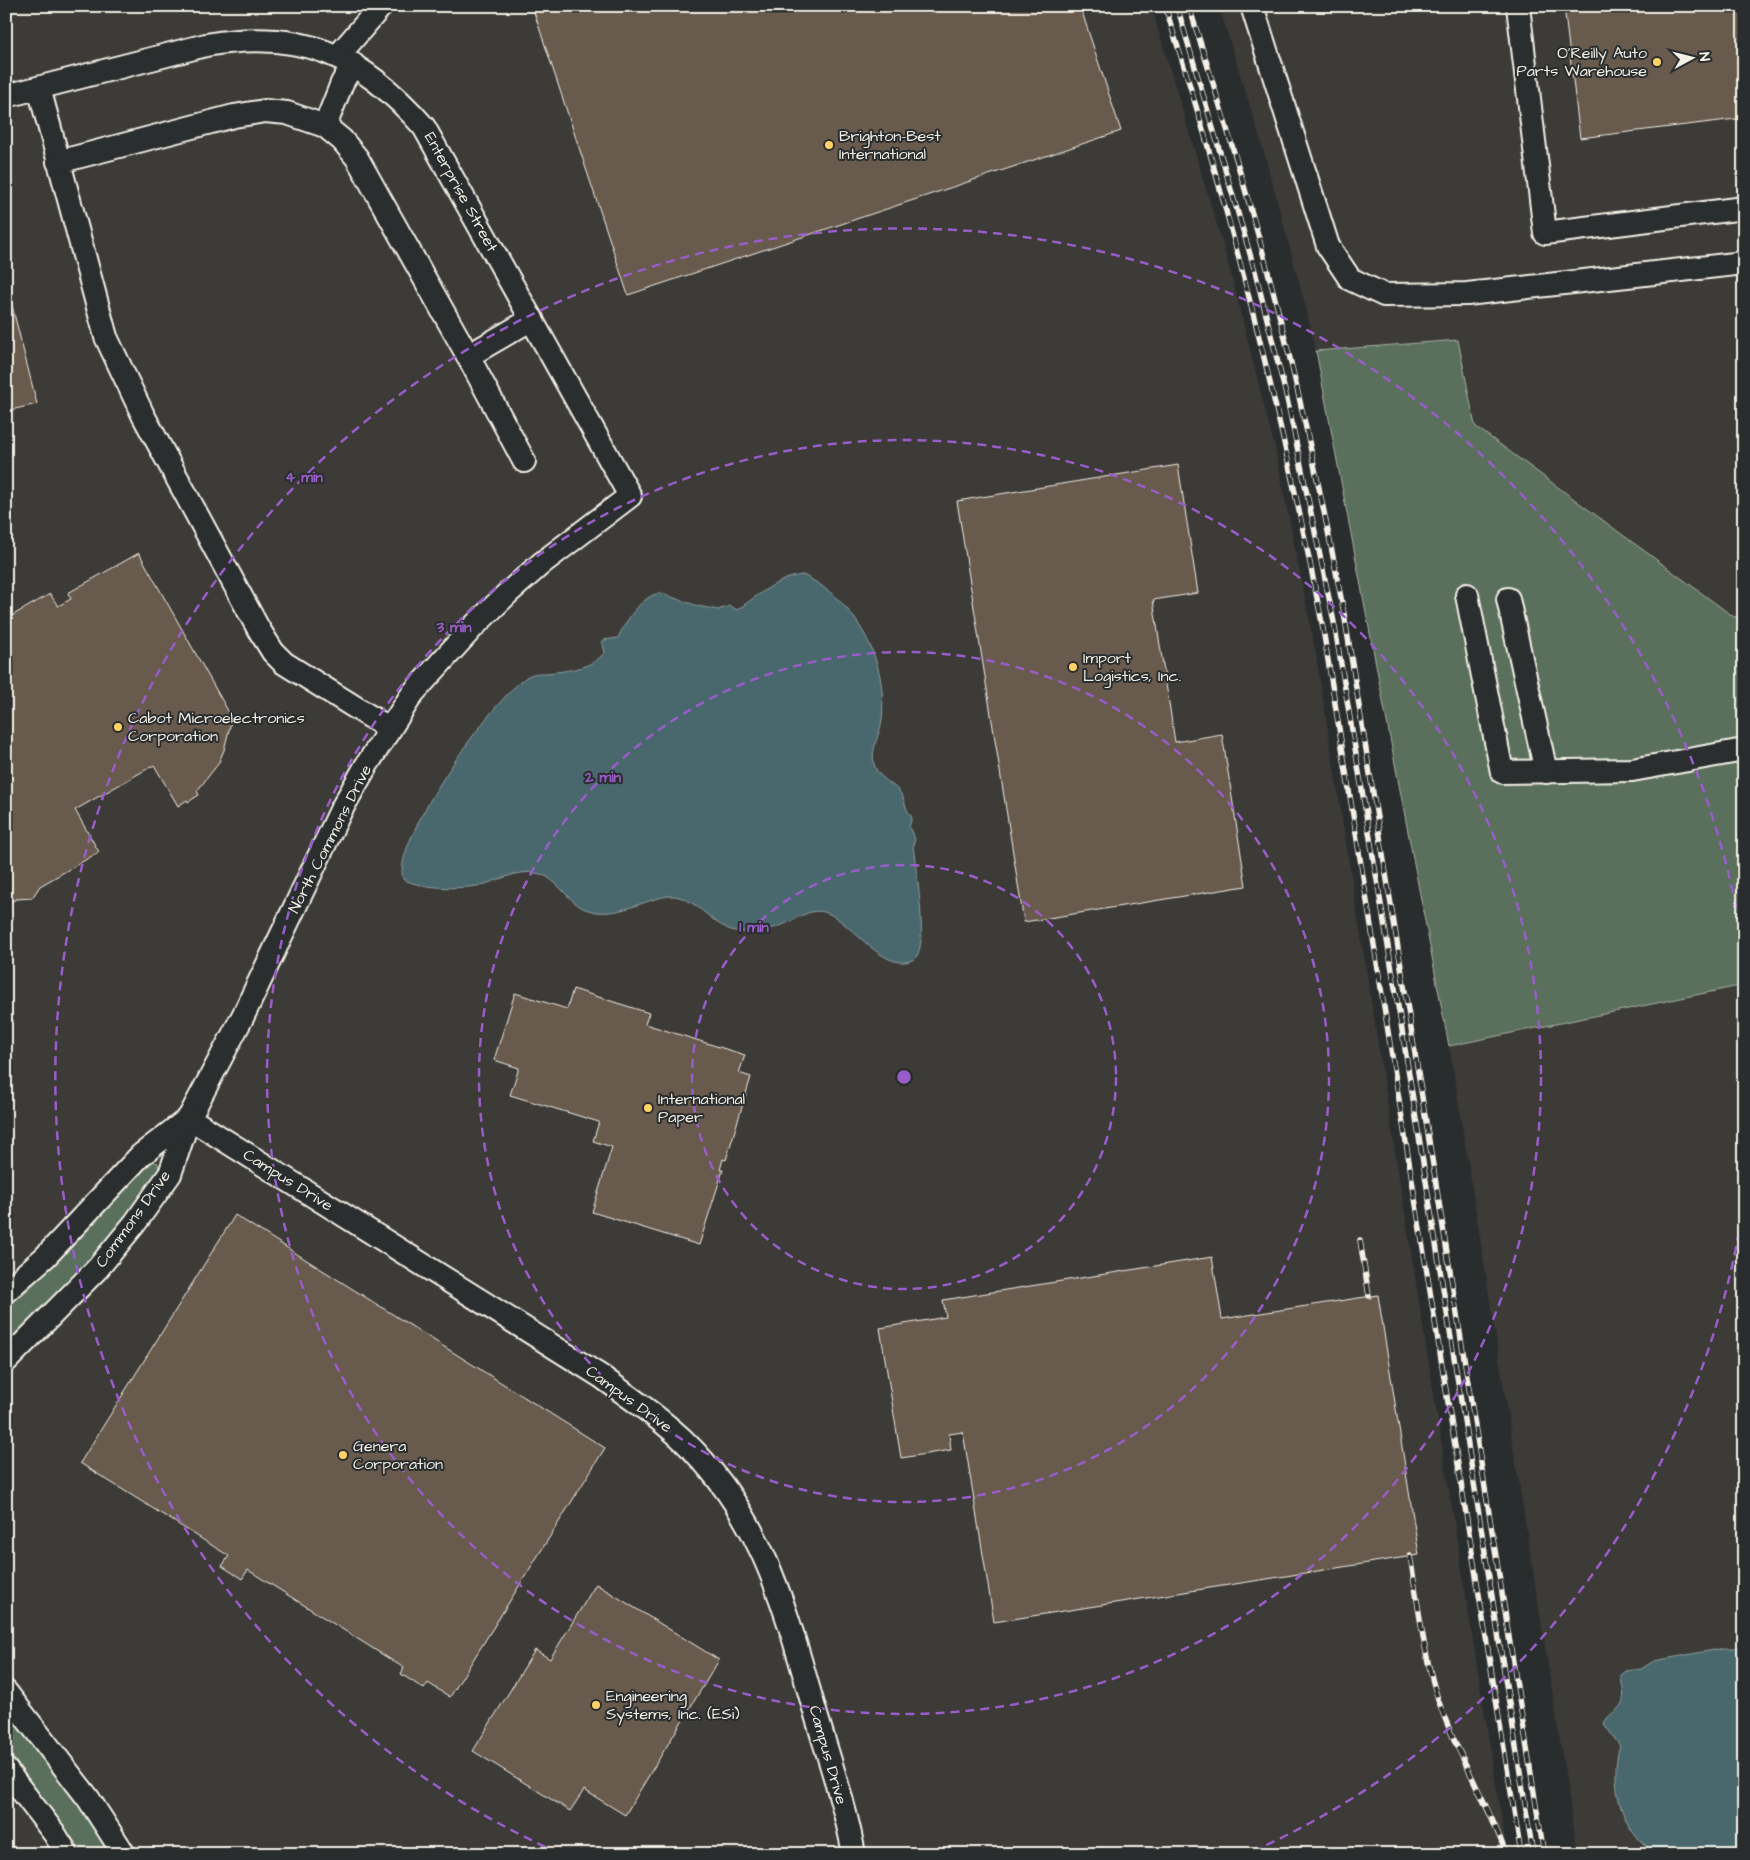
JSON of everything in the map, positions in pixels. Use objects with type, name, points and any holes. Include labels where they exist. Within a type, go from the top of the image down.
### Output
[{"type":"street","points":[[326,126],[342,83],[345,60],[381,6]]},
{"type":"street","points":[[1252,6],[1328,246],[1350,279],[1384,295],[1467,294],[1744,263]]},
{"type":"street","points":[[1518,6],[1545,233],[1744,208]]},
{"type":"street","name":"Enterprise Street","points":[[6,96],[206,45],[240,40],[260,39],[298,43],[345,60],[399,100],[424,127],[630,496]]},
{"type":"street","points":[[39,88],[101,322],[112,353],[143,415],[258,628],[273,652],[284,663],[390,729]]},
{"type":"street","points":[[58,162],[234,116],[265,111],[287,113],[326,126],[342,140],[357,158],[468,356],[524,461]]},
{"type":"street","points":[[468,356],[532,318]]},
{"type":"street","name":"North Commons Drive","points":[[189,1118],[243,1016],[341,810],[413,693],[508,593],[542,563],[630,496]]},
{"type":"street","points":[[1467,595],[1502,772],[1632,770],[1744,750]]},
{"type":"street","points":[[1508,599],[1546,772]]},
{"type":"street","name":"Commons Drive","points":[[6,1291],[45,1257],[141,1155],[189,1118]]},
{"type":"street","name":"Commons Drive","points":[[6,1361],[98,1268],[135,1223],[170,1174],[189,1118]]},
{"type":"street","name":"Campus Drive","points":[[189,1118],[602,1377],[653,1414],[702,1460],[746,1520],[777,1583],[854,1854]]},
{"type":"street","points":[[6,1692],[88,1798],[124,1854]]},
{"type":"street","points":[[6,1770],[54,1833],[67,1854]]},
{"type":"shaded area","points":[[6,6],[1151,6],[1226,255],[1275,448],[1315,649],[1507,1854],[6,1854]]},
{"type":"shaded area","points":[[1219,6],[1744,6],[1744,1854],[1578,1854],[1453,1068],[1373,613],[1342,460],[1304,301],[1262,145]]},
{"type":"green space","points":[[1458,340],[1475,426],[1734,617],[1744,615],[1744,985],[1449,1046],[1316,351]]},
{"type":"green space","points":[[153,1161],[158,1163],[159,1174],[101,1250],[6,1347],[6,1310],[59,1260],[148,1164]]},
{"type":"green space","points":[[6,1707],[96,1826],[113,1854],[84,1854],[6,1748]]},
{"type":"water","points":[[803,575],[822,586],[839,600],[865,635],[874,655],[883,697],[882,719],[874,749],[873,761],[880,775],[898,790],[903,797],[908,812],[912,817],[909,827],[915,839],[913,845],[920,906],[921,940],[919,952],[914,959],[903,962],[891,960],[867,944],[834,916],[818,911],[808,913],[767,930],[741,932],[724,927],[695,905],[679,897],[660,898],[613,912],[588,910],[574,902],[544,875],[536,873],[516,874],[477,886],[455,888],[431,887],[403,879],[404,860],[413,834],[448,771],[492,711],[512,689],[528,676],[586,666],[600,658],[605,652],[602,642],[618,638],[634,611],[653,595],[660,593],[698,606],[718,610],[730,606],[737,610],[777,583]]},
{"type":"water","points":[[1724,1648],[1744,1648],[1744,1854],[1667,1854],[1652,1849],[1639,1840],[1629,1826],[1622,1811],[1616,1777],[1620,1746],[1604,1724],[1622,1703],[1621,1675],[1626,1671],[1641,1669],[1654,1661]]},
{"type":"building","name":"Brighton-Best International","points":[[532,6],[1080,6],[1121,131],[628,295]]},
{"type":"building","name":"O'Reilly Auto Parts Warehouse","points":[[1564,6],[1744,6],[1744,118],[1580,138]]},
{"type":"building","points":[[6,282],[37,404],[6,411]]},
{"type":"building","name":"Import Logistics, Inc.","points":[[1178,465],[1198,593],[1153,600],[1175,742],[1222,734],[1246,886],[1024,922],[957,501]]},
{"type":"building","name":"Cabot Microelectronics Corporation","points":[[139,553],[232,718],[224,750],[218,764],[197,791],[199,795],[188,802],[187,800],[178,806],[154,765],[75,810],[99,852],[40,886],[32,898],[16,899],[6,905],[8,692],[6,619],[50,594],[58,606],[71,599],[68,593]]},
{"type":"building","name":"International Paper","points":[[573,989],[649,1013],[645,1024],[745,1055],[739,1073],[751,1077],[726,1160],[723,1159],[720,1170],[723,1170],[699,1245],[592,1212],[612,1147],[593,1141],[599,1122],[510,1095],[519,1068],[494,1060],[515,993],[567,1009]]},
{"type":"building","name":"Genera Corporation","points":[[235,1215],[605,1448],[450,1697],[428,1683],[424,1689],[401,1674],[404,1668],[248,1570],[242,1579],[222,1566],[229,1556],[80,1463]]},
{"type":"building","points":[[1212,1257],[1222,1319],[1378,1295],[1419,1555],[994,1622],[963,1432],[949,1434],[951,1450],[901,1458],[880,1328],[946,1317],[943,1300]]},
{"type":"building","name":"Engineering Systems, Inc. (ESi)","points":[[596,1584],[719,1660],[625,1815],[584,1790],[570,1811],[473,1751],[535,1650],[550,1659]]},
{"type":"railway","points":[[1165,6],[1212,159],[1253,312],[1272,389],[1322,623],[1521,1854]]},
{"type":"railway","points":[[1177,6],[1255,271],[1287,399],[1334,622],[1402,1030],[1533,1854]]},
{"type":"railway","points":[[1189,6],[1258,235],[1289,355],[1337,575],[1544,1854]]},
{"type":"railway","points":[[1360,1240],[1369,1296]]},
{"type":"railway","points":[[1410,1556],[1424,1644],[1434,1687],[1456,1744],[1506,1854]]},
{"type":"place","name":"O'Reilly Auto Parts Warehouse","points":[[1657,62]]},
{"type":"place","name":"Brighton-Best International","points":[[829,145]]},
{"type":"place","name":"Import Logistics, Inc.","points":[[1073,667]]},
{"type":"place","name":"Cabot Microelectronics Corporation","points":[[118,727]]},
{"type":"place","name":"International Paper","points":[[648,1108]]},
{"type":"place","name":"Genera Corporation","points":[[343,1455]]},
{"type":"place","name":"Engineering Systems, Inc. (ESi)","points":[[596,1705]]}]
